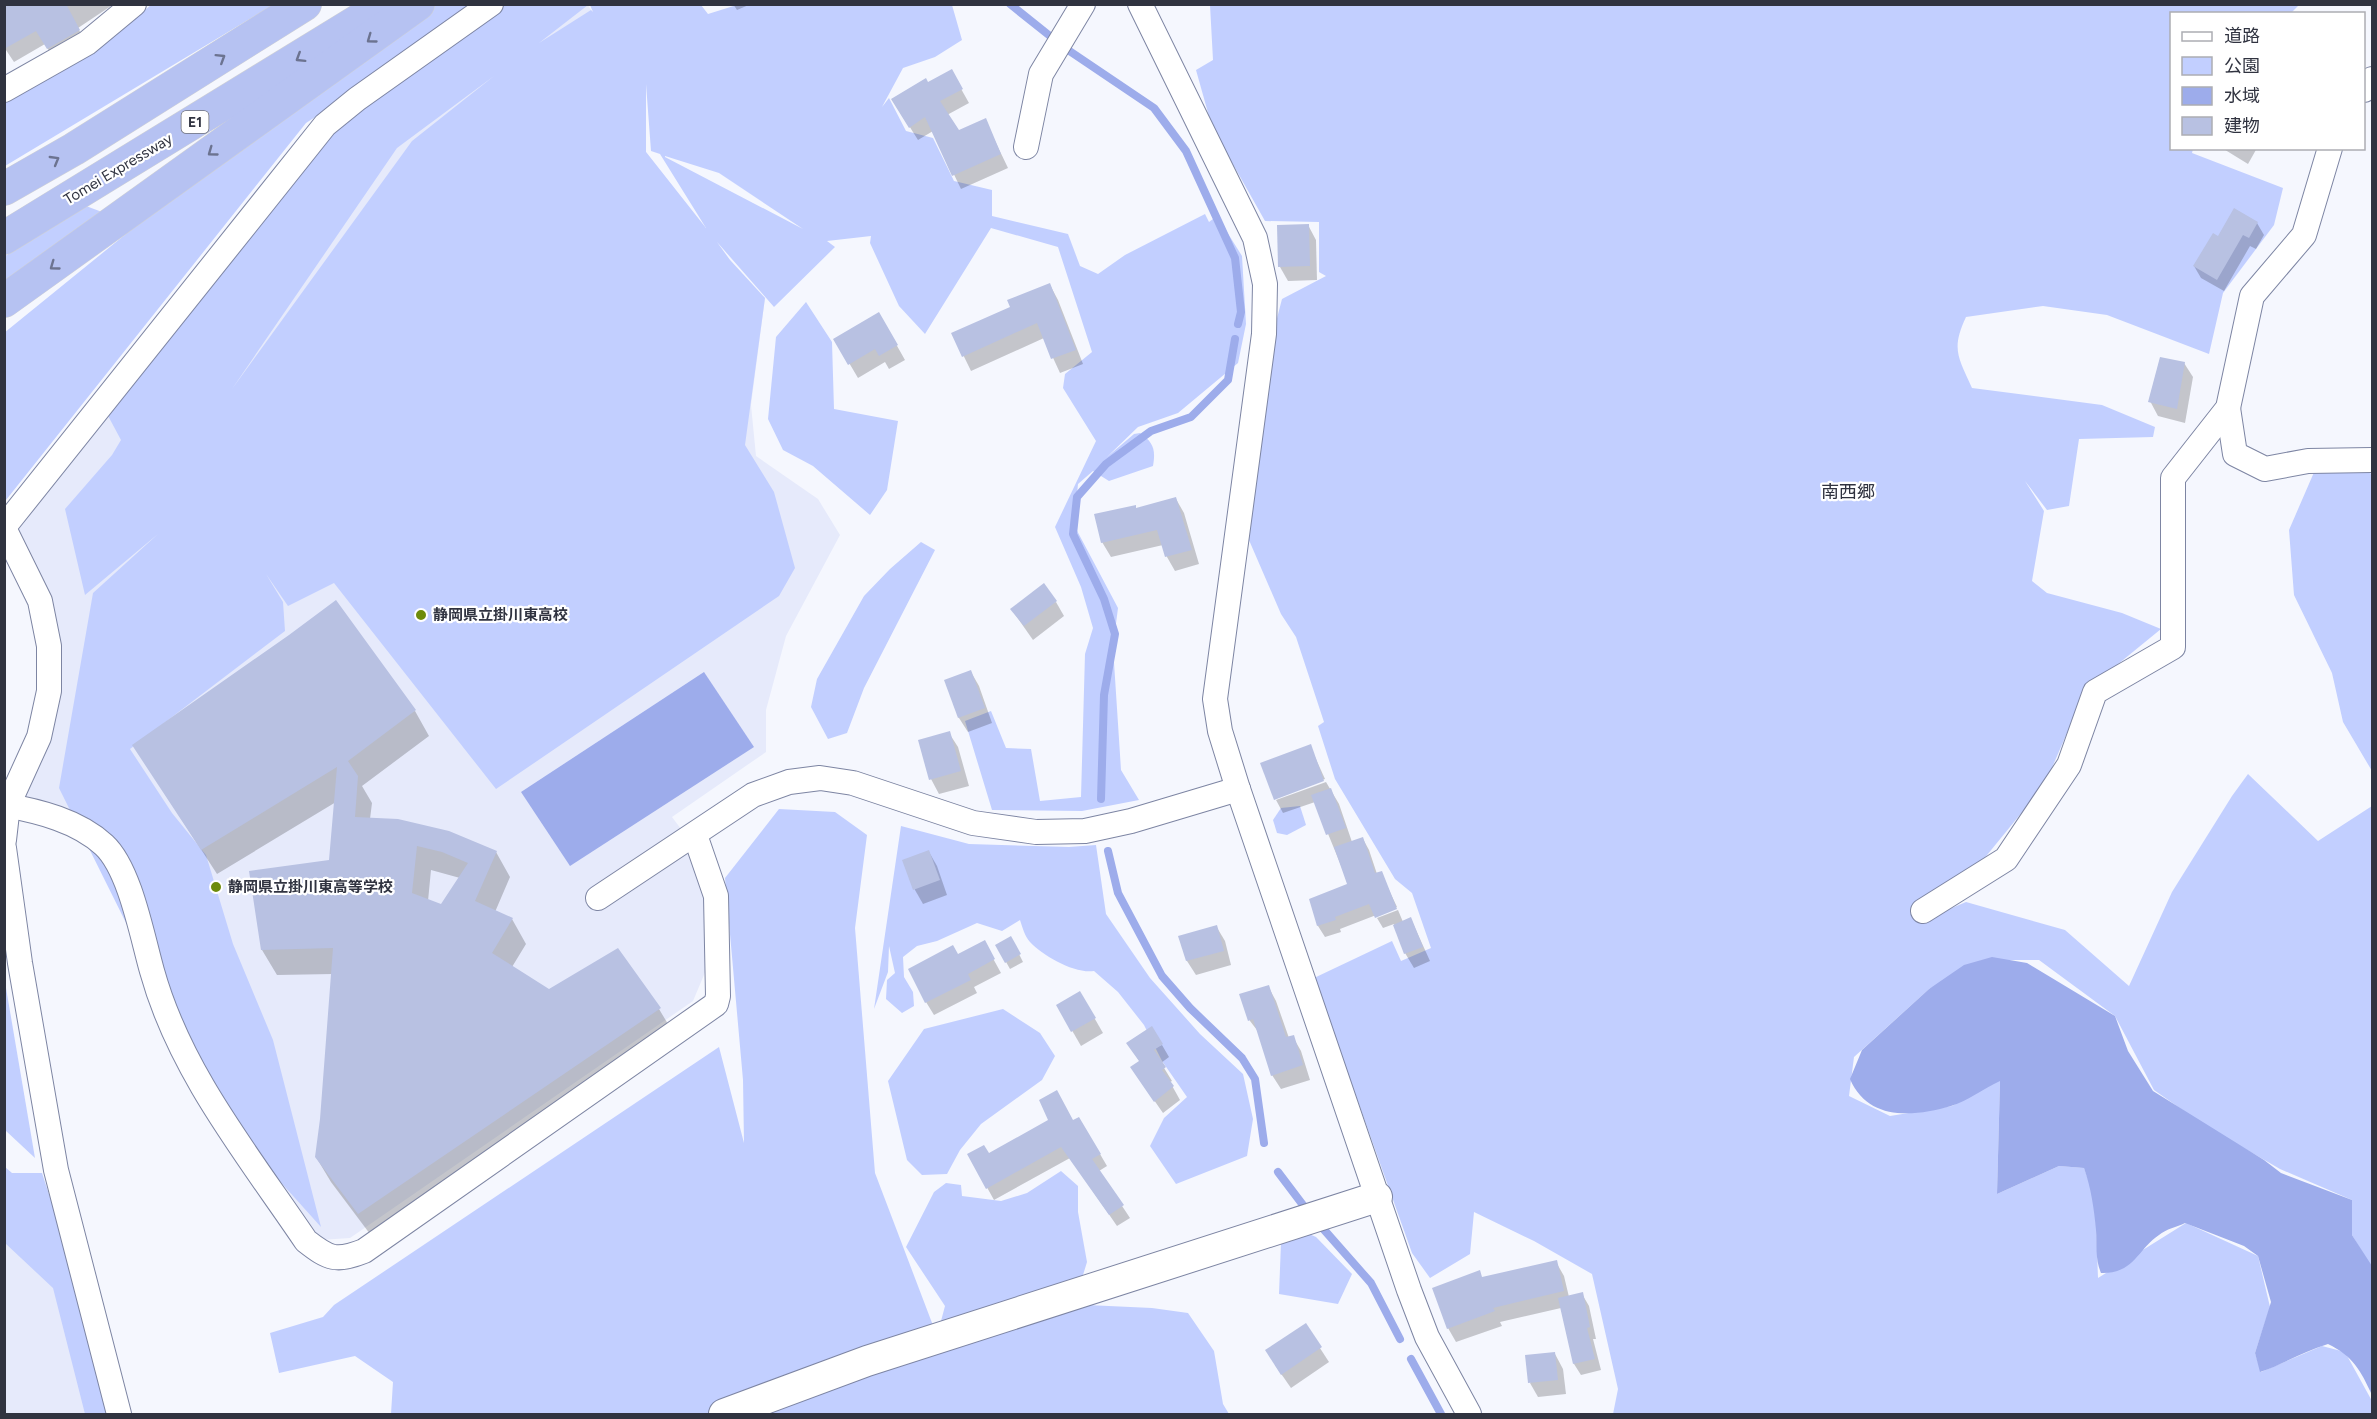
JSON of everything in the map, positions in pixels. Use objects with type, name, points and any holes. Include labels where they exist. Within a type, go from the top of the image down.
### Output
[{"type":"highway","points":[[4,189],[74,149],[305,4]]},
{"type":"highway","name":"Tomei Expressway","points":[[4,238],[385,4]]},
{"type":"highway","points":[[4,301],[418,4]]},
{"type":"street","points":[[4,90],[87,43],[134,4]]},
{"type":"street","points":[[4,840],[6,805],[39,737],[49,691],[49,646],[40,601],[4,528],[325,125],[357,99],[491,4]]},
{"type":"street","points":[[1026,147],[1041,74],[1083,4]]},
{"type":"street","points":[[1140,4],[1251,230],[1265,284],[1264,334],[1215,699],[1220,731],[1377,1197],[1427,1337],[1469,1414]]},
{"type":"street","points":[[2329,150],[2304,235],[2252,296],[2228,408],[2235,454],[2265,469],[2308,460],[2373,460]]},
{"type":"street","points":[[1923,911],[2006,859],[2069,765],[2096,692],[2173,647],[2173,478],[2228,408]]},
{"type":"street","points":[[598,898],[695,836],[753,795],[789,782],[820,778],[853,783],[973,824],[1036,832],[1085,831],[1238,789]]},
{"type":"street","points":[[6,805],[75,824],[105,846],[123,873],[158,993],[178,1043],[203,1090],[306,1241],[324,1255],[344,1259],[364,1251],[716,1004],[718,996],[716,896],[695,836]]},
{"type":"street","points":[[4,848],[20,963],[56,1170],[119,1414]]},
{"type":"street","points":[[724,1414],[867,1361],[1377,1197]]},
{"type":"shaded area","name":"静岡県立掛川東高校","points":[[587,4],[622,55],[645,66],[646,152],[730,260],[765,298],[751,405],[756,456],[818,499],[840,535],[786,636],[766,710],[766,752],[672,817],[702,857],[717,944],[693,1001],[350,1238],[306,1241],[91,835],[12,797],[57,645],[5,527],[491,5]]},
{"type":"shaded area","points":[[4,1226],[56,1270],[95,1414],[5,1414]]},
{"type":"green space","name":"静岡県立掛川東高校","points":[[740,4],[952,5],[962,40],[935,57],[903,68],[882,107],[889,98],[906,131],[933,138],[954,181],[992,190],[992,216],[1068,234],[1080,266],[1098,274],[1125,255],[1205,214],[1209,222],[1217,216],[1242,256],[1246,324],[1238,363],[1178,413],[1138,427],[1107,457],[1134,434],[1140,433],[1152,446],[1153,466],[1109,481],[1093,471],[1078,484],[1074,525],[1118,608],[1113,647],[1121,770],[1139,800],[1082,811],[992,810],[965,721],[991,711],[1006,748],[1031,749],[1040,801],[1081,797],[1085,654],[1093,628],[1081,587],[1055,527],[1096,441],[1063,388],[1065,374],[1092,352],[1058,247],[991,228],[925,334],[899,306],[870,243],[871,236],[827,241],[835,247],[774,307],[717,242],[730,260],[765,298],[745,445],[774,492],[795,568],[779,596],[496,789],[334,583],[288,606],[266,574],[283,602],[285,631],[130,749],[172,813],[206,855],[233,944],[273,1040],[321,1227],[223,1118],[59,788],[93,593],[158,534],[85,595],[65,509],[112,455],[121,440],[106,412],[325,125],[492,5],[588,5],[539,43],[591,10],[593,12],[590,5],[701,5],[708,14]],"holes":[[[494,76],[412,141],[232,389],[397,148]],[[646,84],[651,151],[660,154],[706,228],[646,152]],[[665,157],[719,173],[803,229]]]},
{"type":"green space","points":[[151,5],[273,5],[5,166],[4,98],[93,52]]},
{"type":"green space","points":[[435,5],[487,5],[306,123],[6,500],[4,333],[302,91]]},
{"type":"green space","points":[[1210,5],[2299,5],[2292,12],[2170,12],[2170,150],[2193,150],[2192,153],[2283,188],[2274,225],[2223,293],[2209,354],[2107,315],[2043,306],[1966,317],[1961,328],[1958,353],[1972,388],[2102,405],[2155,427],[2153,437],[2079,439],[2069,506],[2047,510],[2025,481],[2044,511],[2032,581],[2047,593],[2122,613],[2161,629],[2085,691],[2045,784],[1983,860],[1921,921],[1966,902],[2065,930],[2129,986],[2172,892],[2248,774],[2318,841],[2372,806],[2372,1268],[2352,1235],[2352,1200],[2280,1169],[2204,1125],[2154,1090],[2115,1016],[2039,960],[1982,960],[1929,989],[1854,1057],[1849,1096],[1890,1116],[1952,1106],[2000,1080],[1997,1194],[2059,1166],[2084,1168],[2095,1198],[2098,1278],[2186,1223],[2258,1256],[2270,1307],[2255,1353],[2261,1372],[2322,1346],[2345,1352],[2372,1401],[2372,1414],[1613,1414],[1618,1389],[1592,1274],[1534,1241],[1474,1212],[1470,1254],[1430,1278],[1412,1253],[1314,978],[1392,941],[1401,961],[1431,948],[1412,893],[1395,879],[1335,779],[1318,726],[1324,722],[1296,637],[1281,614],[1239,517],[1254,407],[1282,299],[1326,276],[1319,272],[1319,222],[1265,221],[1212,127],[1196,70],[1213,60]]},
{"type":"green space","points":[[86,206],[102,212],[5,281],[5,256]]},
{"type":"green space","points":[[806,302],[832,342],[834,409],[898,421],[887,490],[870,515],[813,466],[783,450],[768,419],[776,337]]},
{"type":"green space","points":[[2335,460],[2372,474],[2372,771],[2343,722],[2332,673],[2294,595],[2289,530],[2315,470]]},
{"type":"green space","points":[[921,542],[935,550],[864,688],[847,733],[828,739],[811,707],[817,679],[864,596]]},
{"type":"green space","points":[[1300,806],[1306,825],[1287,835],[1277,833],[1273,820],[1281,808]]},
{"type":"green space","points":[[779,809],[835,812],[867,835],[855,928],[875,1173],[937,1336],[945,1306],[906,1247],[934,1192],[946,1183],[961,1185],[962,1196],[1001,1201],[1027,1193],[1061,1171],[1078,1186],[1078,1212],[1087,1262],[1079,1288],[1022,1302],[1152,1308],[1188,1313],[1214,1351],[1223,1404],[1229,1414],[391,1414],[393,1382],[355,1356],[279,1373],[270,1333],[323,1317],[334,1305],[719,1047],[744,1143],[743,1080],[725,878]]},
{"type":"green space","points":[[901,826],[969,844],[1069,847],[1096,845],[1106,914],[1150,978],[1200,1034],[1243,1074],[1253,1119],[1247,1156],[1176,1184],[1150,1146],[1164,1118],[1187,1097],[1162,1061],[1144,1025],[1118,992],[1094,971],[1069,967],[1043,953],[1028,940],[1020,920],[1002,931],[977,923],[937,941],[917,946],[903,957],[904,977],[913,992],[914,1006],[902,1013],[886,999],[887,980],[895,973],[889,946],[888,972],[874,1009]]},
{"type":"green space","points":[[5,982],[35,1158],[5,1130]]},
{"type":"green space","points":[[1003,1009],[1040,1033],[1055,1056],[1042,1080],[981,1124],[960,1150],[947,1174],[922,1175],[907,1160],[888,1081],[924,1029]]},
{"type":"green space","points":[[5,1167],[12,1173],[42,1173],[91,1322],[113,1414],[85,1414],[53,1288],[5,1243]]},
{"type":"green space","points":[[1298,1229],[1316,1237],[1352,1274],[1338,1304],[1279,1294],[1281,1243]]},
{"type":"water","points":[[704,672],[754,747],[570,866],[521,792]]},
{"type":"water","points":[[1992,957],[2027,963],[2115,1016],[2128,1051],[2153,1091],[2281,1173],[2352,1200],[2352,1235],[2372,1266],[2372,1395],[2350,1359],[2328,1344],[2260,1372],[2255,1353],[2271,1302],[2258,1256],[2244,1246],[2185,1223],[2159,1235],[2121,1270],[2101,1273],[2097,1257],[2093,1206],[2084,1168],[2059,1166],[1997,1194],[2000,1081],[1957,1104],[1922,1112],[1893,1112],[1880,1109],[1858,1093],[1850,1079],[1862,1050],[1929,989],[1964,965]]},
{"type":"building","points":[[4,4],[66,4],[80,30],[47,49],[36,31],[4,49]]},
{"type":"building","points":[[952,69],[963,89],[940,101],[959,130],[986,118],[1001,154],[952,176],[925,117],[909,128],[891,99],[926,78],[928,82]]},
{"type":"building","points":[[2234,208],[2258,222],[2249,238],[2243,235],[2217,280],[2193,266],[2213,233],[2218,236]]},
{"type":"building","points":[[1309,224],[1310,266],[1278,267],[1277,225]]},
{"type":"building","points":[[1050,283],[1076,350],[1051,359],[1037,323],[962,357],[951,333],[1010,307],[1007,300]]},
{"type":"building","points":[[879,312],[898,345],[879,356],[875,349],[848,365],[833,339]]},
{"type":"building","points":[[2160,357],[2185,362],[2177,409],[2148,402]]},
{"type":"building","points":[[1176,497],[1192,550],[1165,557],[1157,530],[1101,543],[1094,514],[1136,505],[1136,508]]},
{"type":"building","points":[[1044,583],[1057,601],[1024,626],[1010,609]]},
{"type":"building","points":[[336,600],[416,710],[348,761],[358,776],[355,817],[398,819],[449,831],[497,851],[475,901],[513,918],[492,953],[549,989],[618,948],[661,1008],[358,1214],[315,1157],[333,948],[261,950],[249,871],[329,860],[337,767],[201,850],[132,745]],"holes":[[[417,846],[442,852],[468,863],[441,904],[412,893]]]},
{"type":"building","points":[[971,670],[985,708],[958,718],[944,680]]},
{"type":"building","points":[[950,731],[961,771],[929,780],[918,740]]},
{"type":"building","points":[[1311,744],[1324,781],[1274,800],[1260,763]]},
{"type":"building","points":[[1331,788],[1346,828],[1326,835],[1311,795]]},
{"type":"building","points":[[1363,837],[1375,873],[1382,871],[1397,909],[1375,918],[1369,904],[1335,917],[1336,920],[1317,926],[1309,899],[1347,884],[1334,847]]},
{"type":"building","points":[[929,850],[940,880],[913,890],[902,860]]},
{"type":"building","points":[[1411,917],[1423,947],[1404,954],[1393,925]]},
{"type":"building","points":[[1217,925],[1224,951],[1186,961],[1178,936]]},
{"type":"building","points":[[1011,936],[1021,954],[1005,963],[995,945]]},
{"type":"building","points":[[985,940],[995,959],[968,974],[971,980],[925,1003],[908,969],[953,945],[958,954]]},
{"type":"building","points":[[1269,985],[1286,1037],[1294,1035],[1303,1065],[1271,1076],[1253,1019],[1248,1021],[1239,994]]},
{"type":"building","points":[[1080,991],[1096,1018],[1071,1032],[1056,1005]]},
{"type":"building","points":[[1152,1026],[1163,1044],[1154,1050],[1166,1067],[1162,1070],[1174,1086],[1154,1102],[1130,1067],[1139,1061],[1126,1043]]},
{"type":"building","points":[[1057,1090],[1073,1120],[1079,1117],[1101,1154],[1092,1159],[1124,1205],[1109,1215],[1061,1147],[986,1189],[967,1154],[984,1145],[989,1153],[1048,1120],[1039,1100]]},
{"type":"building","points":[[1557,1260],[1564,1291],[1493,1308],[1495,1311],[1447,1329],[1432,1288],[1480,1270],[1482,1277]]},
{"type":"building","points":[[1583,1292],[1590,1327],[1587,1328],[1595,1359],[1573,1364],[1558,1298]]},
{"type":"building","points":[[1306,1323],[1322,1347],[1281,1375],[1265,1350]]},
{"type":"building","points":[[1555,1352],[1558,1380],[1528,1383],[1525,1355]]},
{"type":"waterway","points":[[1010,4],[1050,36]]},
{"type":"waterway","points":[[1068,50],[1154,108],[1186,151],[1235,258],[1241,312],[1238,324]]},
{"type":"waterway","points":[[1101,799],[1104,695],[1115,634],[1104,599],[1073,534],[1077,497],[1106,464],[1151,431],[1191,417],[1228,380],[1235,339]]},
{"type":"waterway","points":[[1108,851],[1118,893],[1162,976],[1190,1008],[1242,1058],[1255,1079],[1264,1143]]},
{"type":"waterway","points":[[1278,1172],[1309,1213]]},
{"type":"waterway","points":[[1319,1224],[1371,1283],[1400,1339]]},
{"type":"waterway","points":[[1411,1359],[1441,1414]]},
{"type":"place","name":"静岡県立掛川東高校","points":[[421,615]]},
{"type":"place","name":"静岡県立掛川東高等学校","points":[[216,887]]},
{"type":"district","name":"南西郷","points":[[1848,492]]}]
